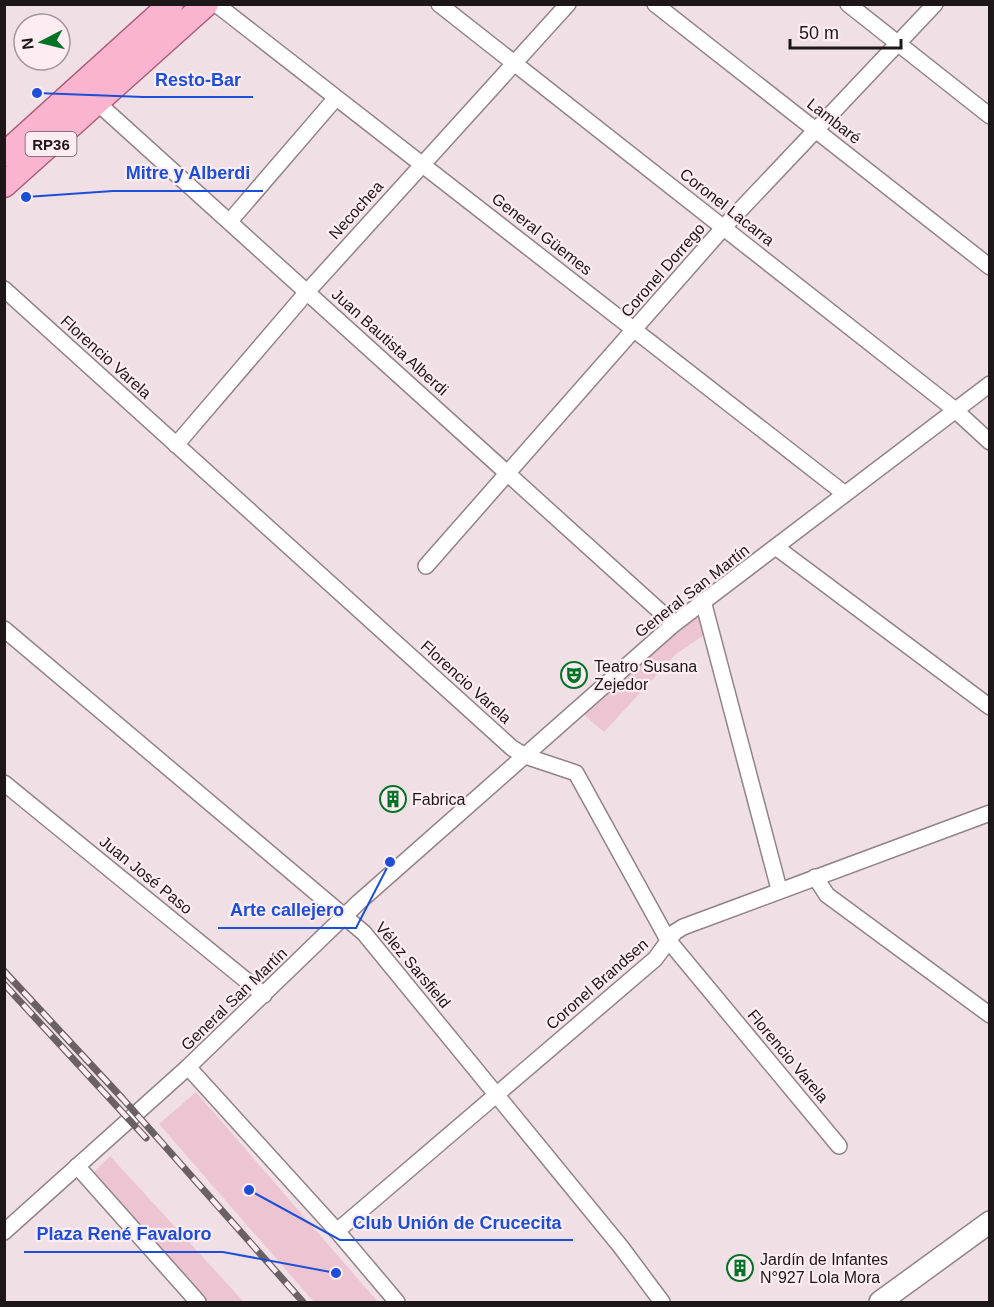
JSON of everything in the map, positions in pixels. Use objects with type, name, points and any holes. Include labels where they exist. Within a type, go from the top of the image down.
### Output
[{"type":"main road","name":"RP36","points":[[4,185],[171,4]]},
{"type":"main road","name":"RP36","points":[[4,155],[88,95],[206,4]]},
{"type":"main road","points":[[880,1302],[990,1222]]},
{"type":"street","name":"General Güemes","points":[[216,4],[335,99],[422,163],[845,494]]},
{"type":"street","name":"Coronel Lacarra","points":[[440,4],[954,409],[990,442]]},
{"type":"street","name":"Necochea","points":[[176,445],[306,292],[568,4]]},
{"type":"street","name":"Lambaré","points":[[656,4],[990,267]]},
{"type":"street","points":[[848,4],[990,116]]},
{"type":"street","name":"Coronel Dorrego","points":[[426,566],[723,227],[935,4]]},
{"type":"street","name":"Juan Bautista Alberdi","points":[[88,95],[674,624]]},
{"type":"street","points":[[230,221],[335,99]]},
{"type":"street","name":"Florencio Varela","points":[[4,290],[512,748],[525,756],[571,769],[581,779],[668,940],[839,1146]]},
{"type":"street","name":"General San Martín","points":[[4,1232],[188,1067],[345,918],[674,624],[777,548],[954,409],[990,384]]},
{"type":"street","points":[[777,548],[990,707]]},
{"type":"street","points":[[703,601],[779,889]]},
{"type":"street","name":"Vélez Sarsfield","points":[[4,629],[364,933],[621,1247],[662,1302]]},
{"type":"street","name":"Juan José Paso","points":[[4,783],[264,995]]},
{"type":"street","name":"Coronel Brandsen","points":[[337,1231],[655,959],[668,940],[683,927],[779,889],[990,813]]},
{"type":"street","points":[[814,878],[827,895],[990,1015]]},
{"type":"street","points":[[188,1067],[337,1231],[397,1302]]},
{"type":"street","points":[[77,1166],[198,1302]]},
{"type":"shaded area","points":[[693,616],[703,618],[707,633],[676,654],[604,732],[583,714]]},
{"type":"shaded area","points":[[196,1092],[378,1302],[314,1302],[159,1124]]},
{"type":"shaded area","points":[[110,1156],[244,1302],[207,1302],[93,1173]]},
{"type":"railway","points":[[4,971],[123,1099],[303,1302]]},
{"type":"railway","points":[[4,984],[146,1138]]},
{"type":"place","name":"Resto-Bar","points":[[37,93]]},
{"type":"place","name":"Mitre y Alberdi","points":[[26,197]]},
{"type":"place","name":"Teatro Susana Zejedor","points":[[574,675]]},
{"type":"place","name":"Fabrica","points":[[393,799]]},
{"type":"place","name":"Arte callejero","points":[[390,862]]},
{"type":"place","name":"Club Unión de Crucecita","points":[[249,1190]]},
{"type":"place","name":"Jardín de Infantes N°927 Lola Mora","points":[[740,1268]]},
{"type":"place","name":"Plaza René Favaloro","points":[[336,1273]]}]
